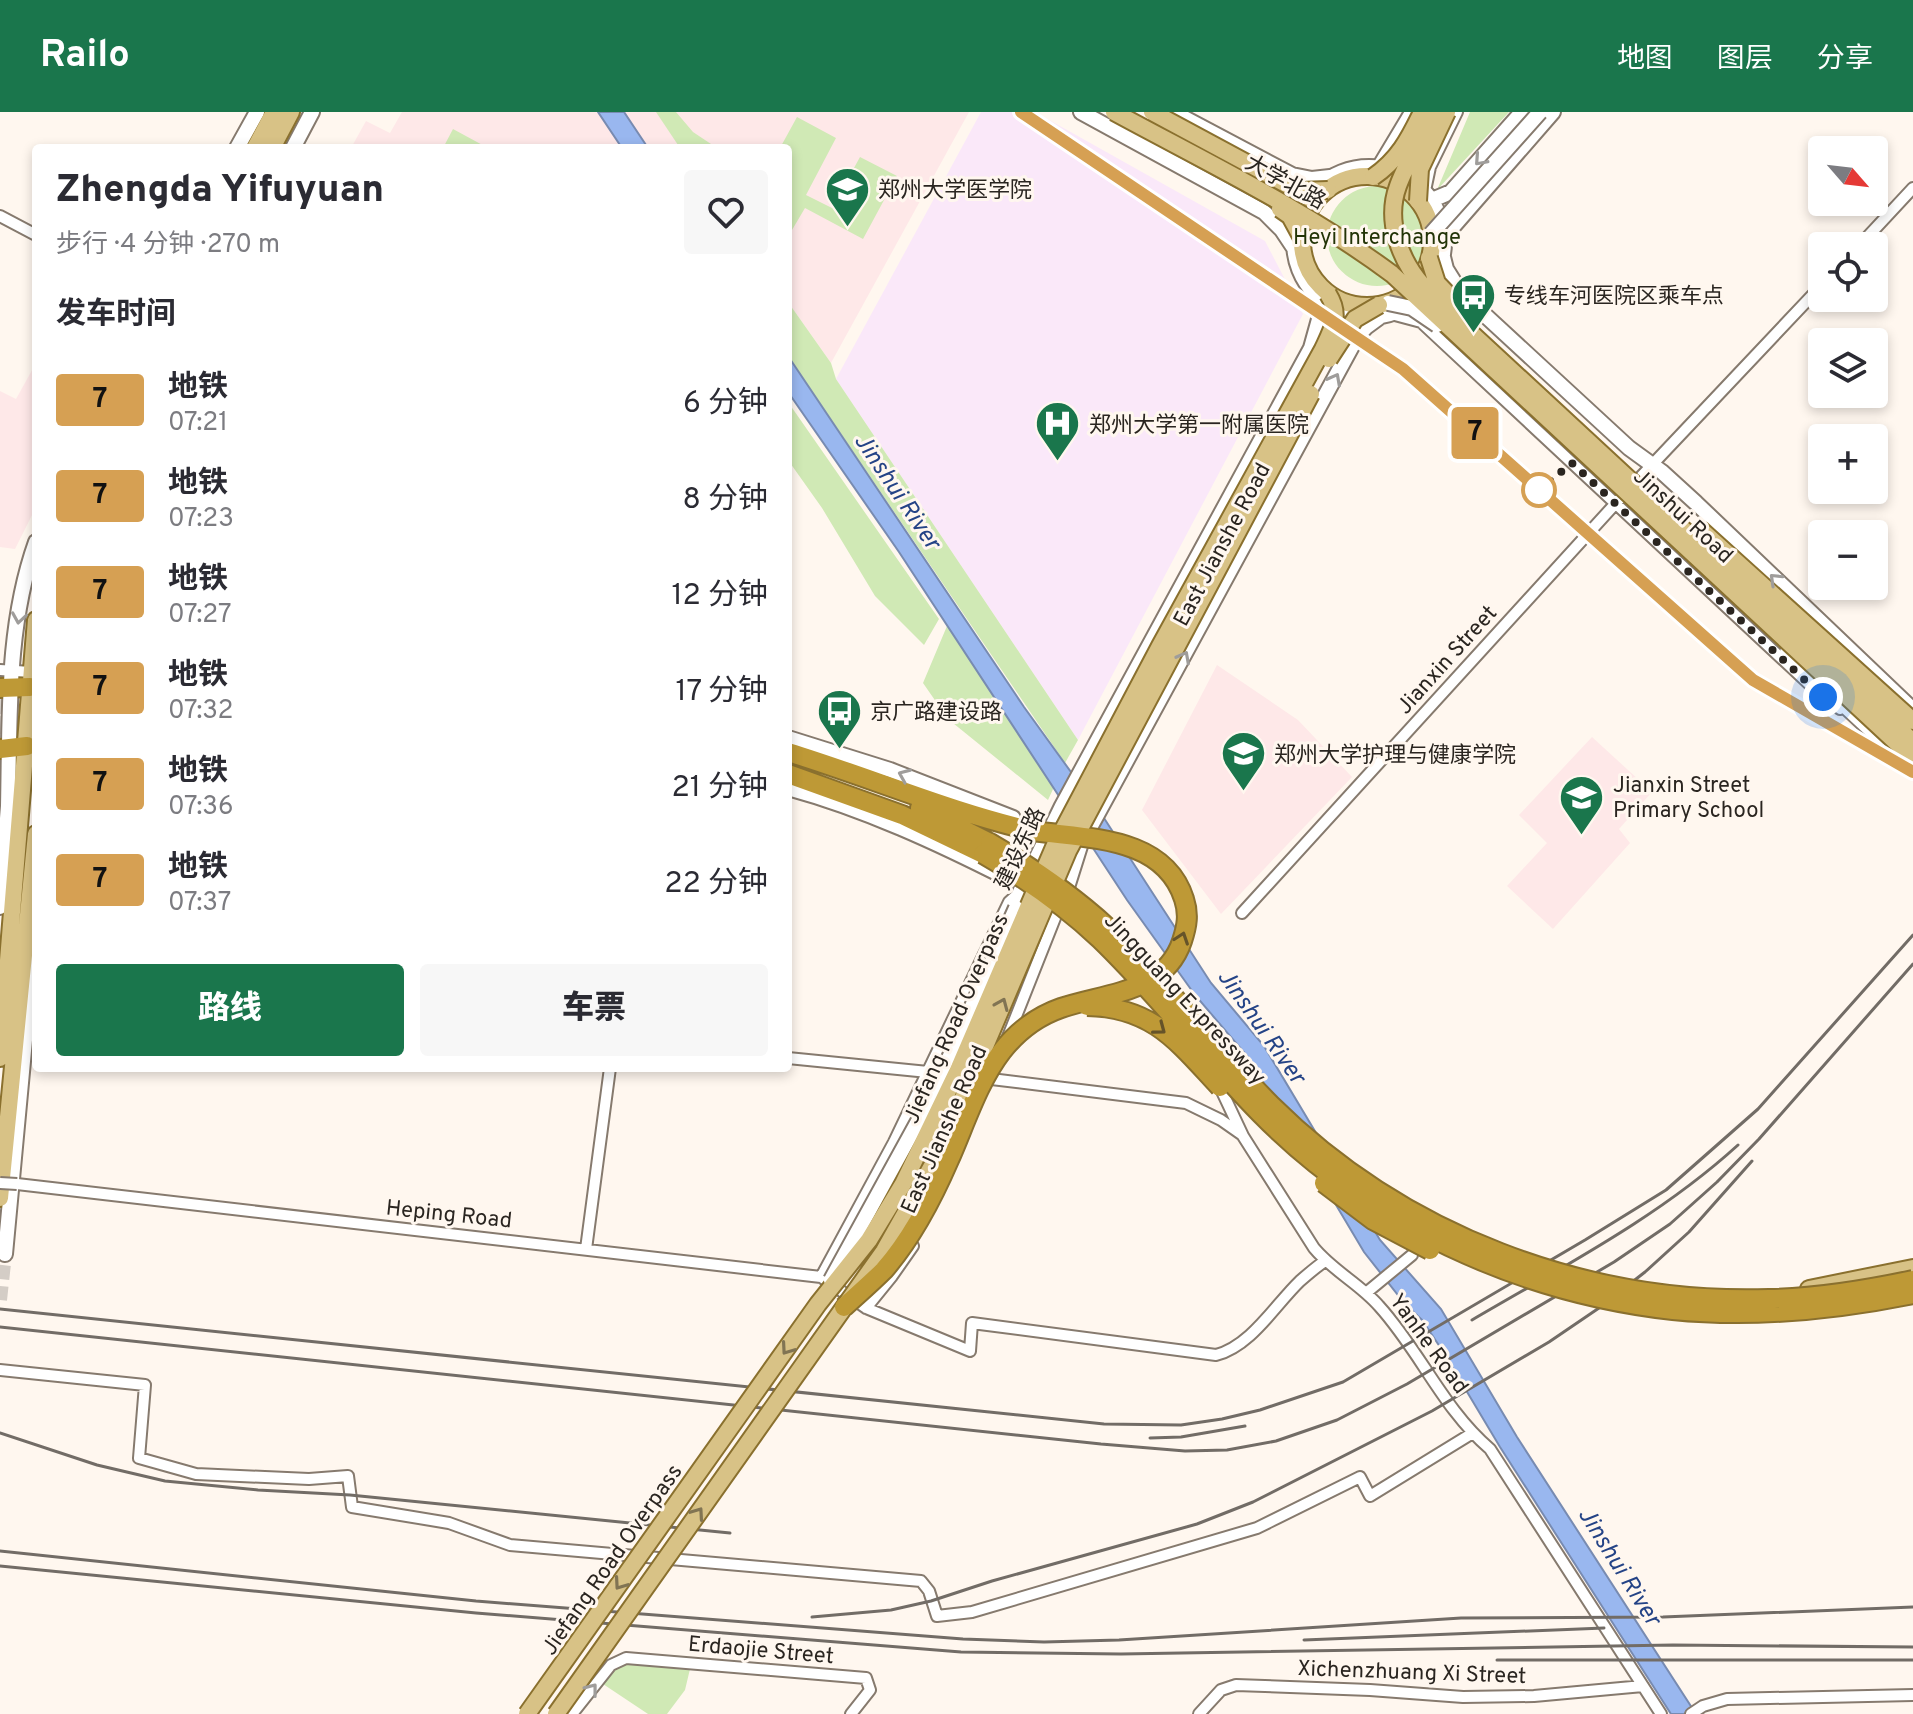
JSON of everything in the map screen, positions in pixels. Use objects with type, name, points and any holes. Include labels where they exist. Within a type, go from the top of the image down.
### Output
[{"type":"highway","points":[[5,684],[32,682]]},
{"type":"highway","points":[[792,753],[978,817],[1034,831],[1129,846],[1157,859],[1175,878],[1187,911],[1187,924],[1173,960],[1160,974],[1129,989],[1060,1008],[1024,1029],[999,1055],[922,1213],[884,1269],[844,1307]]},
{"type":"highway","name":"Jingguang Expressway","points":[[792,761],[876,790],[940,817],[1040,874],[1076,900],[1123,943],[1291,1124],[1354,1175],[1426,1219],[1486,1249],[1618,1288],[1674,1296],[1739,1300],[1837,1293],[1913,1280]]},
{"type":"highway","name":"Jingguang Expressway","points":[[792,775],[871,802],[935,829],[1033,885],[1098,937],[1261,1114],[1324,1169],[1420,1231],[1481,1262],[1615,1301],[1697,1312],[1811,1310],[1913,1294]]},
{"type":"highway","points":[[1060,1008],[1105,1006],[1134,1012],[1187,1051],[1285,1151],[1356,1209],[1405,1238],[1485,1273],[1508,1271]]},
{"type":"main road","points":[[257,144],[274,112]]},
{"type":"main road","points":[[274,144],[291,112]]},
{"type":"main road","points":[[1098,112],[1290,216],[1307,267],[1321,294],[1352,305],[1385,310]]},
{"type":"main road","name":"大学北路","points":[[1114,112],[1334,233],[1429,300]]},
{"type":"main road","name":"大学北路","points":[[1134,112],[1358,236],[1429,300]]},
{"type":"main road","points":[[1152,112],[1299,191],[1375,172],[1393,163],[1422,112]]},
{"type":"main road","points":[[1429,300],[1397,241],[1394,207],[1397,186],[1435,112]]},
{"type":"main road","points":[[1447,112],[1420,169],[1425,213],[1438,236],[1437,283],[1630,466],[1913,721]]},
{"type":"main road","points":[[1375,172],[1425,197]]},
{"type":"main road","points":[[1298,243],[1311,208],[1329,183]]},
{"type":"main road","name":"Jiefang Road Overpass","points":[[556,1714],[884,1251],[926,1181],[1068,851],[1337,344],[1355,319],[1385,310],[1417,282],[1436,258]]},
{"type":"main road","name":"Jiefang Road Overpass","points":[[527,1714],[818,1304],[869,1240],[909,1172],[959,1068],[1055,845],[1328,339],[1336,313],[1321,294]]},
{"type":"main road","name":"Jinshui Road","points":[[1429,300],[1905,742],[1913,758]]},
{"type":"main road","points":[[0,1058],[11,769],[14,744],[32,682]]},
{"type":"main road","points":[[0,1198],[32,874]]},
{"type":"main road","points":[[1739,1300],[1913,1268]]},
{"type":"street","points":[[239,144],[257,112]]},
{"type":"street","points":[[295,144],[312,112]]},
{"type":"street","points":[[1081,112],[1264,212],[1298,243]]},
{"type":"street","points":[[1173,112],[1292,175],[1329,183]]},
{"type":"street","points":[[1375,172],[1410,112]]},
{"type":"street","points":[[1457,112],[1430,167],[1425,197],[1451,192],[1522,112]]},
{"type":"street","points":[[1438,236],[1540,112]]},
{"type":"street","points":[[1438,236],[1553,112]]},
{"type":"street","points":[[1298,243],[1295,227],[1302,207],[1314,190],[1329,183]]},
{"type":"street","points":[[1872,232],[1913,188]]},
{"type":"street","points":[[0,216],[32,233]]},
{"type":"street","points":[[1436,258],[1461,293],[1629,448],[1657,468],[1913,710]]},
{"type":"street","name":"East Jianshe Road","points":[[1062,806],[1311,348],[1321,312],[1321,294]]},
{"type":"street","name":"Jianxin Street","points":[[1242,913],[1616,503],[1657,468],[1808,301]]},
{"type":"street","points":[[1385,310],[1412,308],[1433,321],[1873,732]]},
{"type":"street","points":[[1385,310],[1421,322],[1823,697],[1873,732],[1905,742]]},
{"type":"street","name":"East Jianshe Road","points":[[1081,844],[1357,337],[1385,310]]},
{"type":"street","points":[[14,744],[5,684],[32,556]]},
{"type":"street","points":[[792,739],[890,770],[1081,844],[1057,913],[1022,889],[917,835],[821,797],[792,789]]},
{"type":"street","points":[[0,907],[11,769]]},
{"type":"street","name":"建设东路","points":[[818,1304],[933,1094],[1022,889],[1062,806]]},
{"type":"street","name":"East Jianshe Road","points":[[821,1277],[866,1198],[1009,902],[1022,889]]},
{"type":"street","name":"Yanhe Road","points":[[1064,898],[1130,960],[1180,1015],[1217,1080],[1243,1136],[1325,1261],[1366,1293],[1397,1329],[1471,1434],[1490,1449],[1661,1714]]},
{"type":"street","name":"East Jianshe Road","points":[[866,1308],[892,1276],[923,1228],[968,1137],[1057,913]]},
{"type":"street","points":[[5,1254],[32,965]]},
{"type":"street","points":[[792,1058],[991,1078],[1186,1103],[1221,1120],[1243,1136]]},
{"type":"street","points":[[19,1185],[32,1063]]},
{"type":"street","points":[[586,1249],[609,1072]]},
{"type":"street","name":"Heping Road","points":[[0,1183],[821,1277],[866,1308],[970,1351],[972,1323],[1216,1355],[1231,1350],[1244,1340],[1302,1279],[1325,1261]]},
{"type":"street","points":[[1366,1293],[1412,1255]]},
{"type":"street","points":[[0,1370],[145,1385],[139,1458],[196,1474],[309,1479],[348,1476],[352,1507],[449,1523],[510,1545],[921,1581],[929,1591],[937,1616],[972,1612],[1218,1541],[1257,1528],[1360,1477],[1370,1496],[1471,1434]]},
{"type":"street","name":"Erdaojie Street","points":[[572,1714],[611,1665],[626,1658],[866,1678],[870,1690],[851,1714]]},
{"type":"street","name":"Xichenzhuang Xi Street","points":[[1199,1714],[1221,1690],[1236,1685],[1463,1697],[1534,1696],[1643,1686]]},
{"type":"street","points":[[1691,1714],[1703,1706],[1727,1699],[1913,1695]]},
{"type":"shaded area","name":"郑州大学医学院","points":[[402,112],[969,112],[831,363],[792,308],[792,144],[353,144],[366,121],[390,133]]},
{"type":"shaded area","name":"郑州大学第一附属医院","points":[[981,112],[1035,112],[1265,241],[1303,314],[1078,740],[836,379]]},
{"type":"shaded area","points":[[32,370],[32,515],[15,549],[0,547],[0,391],[16,399]]},
{"type":"shaded area","name":"郑州大学护理与健康学院","points":[[1217,665],[1298,720],[1352,777],[1221,914],[1142,810]]},
{"type":"shaded area","name":"Jianxin Street Primary School","points":[[1592,737],[1652,792],[1619,829],[1630,843],[1553,929],[1507,886],[1547,843],[1519,815]]},
{"type":"green space","points":[[656,112],[676,112],[693,132],[711,144],[677,144]]},
{"type":"green space","points":[[1470,112],[1509,112],[1437,190]]},
{"type":"green space","points":[[797,117],[836,138],[806,195],[832,208],[860,157],[897,176],[863,239],[805,208],[792,230],[792,144],[782,144]]},
{"type":"green space","points":[[453,129],[481,144],[445,144]]},
{"type":"green space","name":"Heyi Interchange","points":[[1377,186],[1396,190],[1412,201],[1423,217],[1427,236],[1423,255],[1412,271],[1396,282],[1377,286],[1358,282],[1342,271],[1331,255],[1327,236],[1331,217],[1342,201],[1358,190]]},
{"type":"green space","points":[[792,308],[831,363],[836,379],[1078,740],[1065,763],[792,362]]},
{"type":"green space","points":[[792,408],[939,619],[924,645],[875,596],[822,508],[792,466]]},
{"type":"green space","points":[[947,626],[1054,787],[1048,800],[948,719],[923,683]]},
{"type":"green space","points":[[620,1664],[690,1669],[685,1690],[667,1714],[648,1714],[603,1684]]},
{"type":"water","points":[[598,112],[624,112],[645,144],[619,144]]},
{"type":"water","points":[[792,362],[1024,707],[1102,815],[1211,983],[1264,1046],[1380,1240],[1441,1309],[1517,1437],[1696,1714],[1671,1714],[1500,1447],[1442,1350],[1422,1320],[1405,1304],[1364,1252],[1248,1057],[1195,995],[1127,900],[899,552],[792,398]]},
{"type":"tunnel","points":[[0,705],[32,706]]},
{"type":"tunnel","points":[[0,725],[32,726]]},
{"type":"tunnel","points":[[0,1300],[5,1254]]},
{"type":"railway","points":[[0,1309],[1104,1424],[1181,1425],[1222,1419],[1260,1410],[1343,1382],[1666,1190],[1758,1109],[1913,935]]},
{"type":"railway","points":[[0,1327],[1101,1444],[1185,1451],[1227,1450],[1276,1441],[1337,1420],[1407,1384],[1614,1262],[1670,1224],[1759,1139],[1913,964]]},
{"type":"railway","points":[[1472,1320],[1643,1218],[1738,1145]]},
{"type":"railway","points":[[812,1617],[891,1610],[931,1601],[1197,1524],[1253,1502],[1432,1411],[1549,1342],[1599,1308],[1689,1232],[1752,1161]]},
{"type":"railway","points":[[1150,1438],[1181,1437],[1245,1426]]},
{"type":"railway","points":[[0,1433],[97,1465],[165,1481],[350,1495],[730,1533]]},
{"type":"railway","points":[[0,1551],[476,1601],[963,1639],[1044,1642],[1461,1618],[1663,1617],[1913,1607]]},
{"type":"railway","points":[[0,1566],[476,1613],[961,1652],[1121,1654],[1673,1645],[1913,1647]]},
{"type":"railway","points":[[1304,1640],[1604,1628]]},
{"type":"railway","points":[[1497,1660],[1913,1660]]},
{"type":"metro line","name":"7","points":[[1021,112],[1403,369],[1753,680],[1913,772]]},
{"type":"place","name":"郑州大学医学院","points":[[847,228]]},
{"type":"place","name":"专线车河医院区乘车点","points":[[1473,334]]},
{"type":"place","name":"郑州大学第一附属医院","points":[[1058,463]]},
{"type":"place","name":"京广路建设路","points":[[839,750]]},
{"type":"place","name":"郑州大学护理与健康学院","points":[[1243,793]]},
{"type":"place","name":"Jianxin Street Primary School","points":[[1582,836]]},
{"type":"route","points":[[1539,490],[1572,463],[1823,697]]},
{"type":"water label","name":"Jinshui River","points":[[898,491]]},
{"type":"water label","name":"Jinshui River","points":[[1262,1026]]},
{"type":"water label","name":"Jinshui River","points":[[1620,1566]]}]
